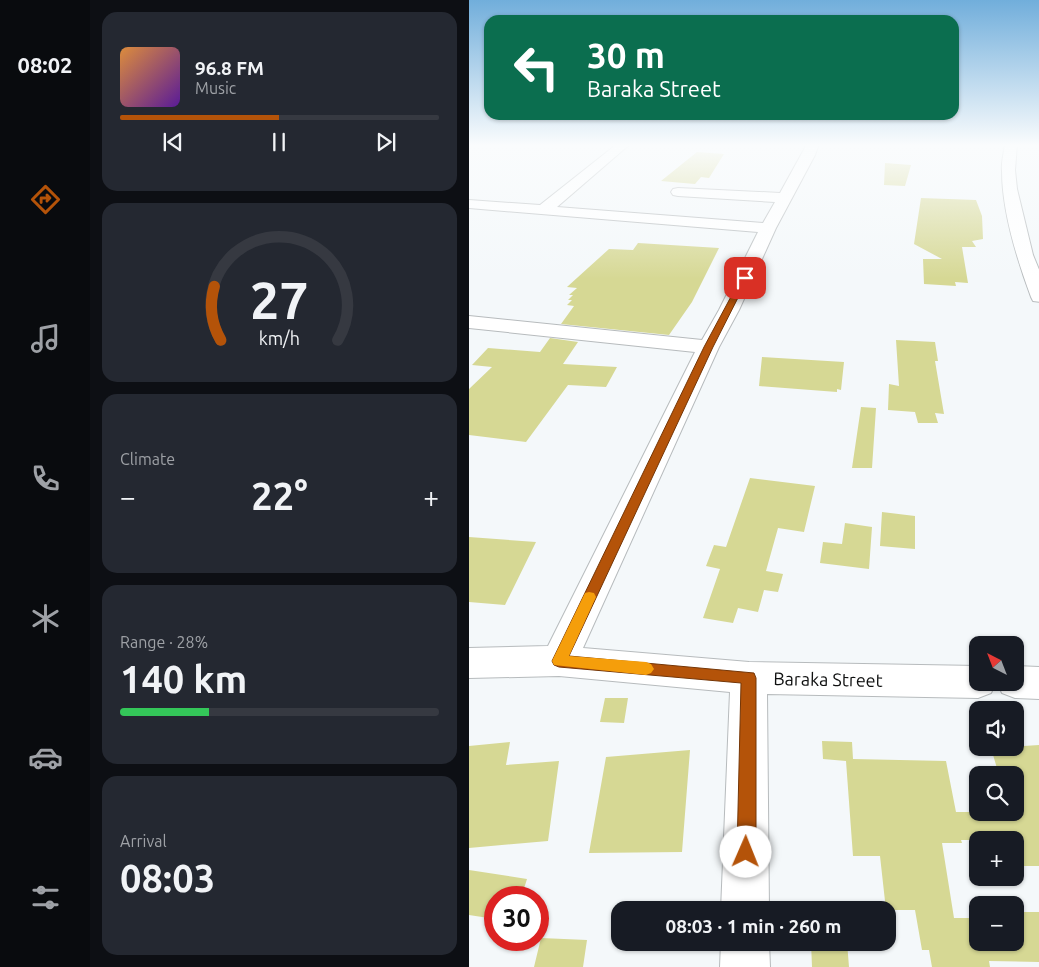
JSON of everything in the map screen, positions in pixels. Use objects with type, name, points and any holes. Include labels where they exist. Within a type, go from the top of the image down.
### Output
[{"type":"street","points":[[545,209],[569,189]]},
{"type":"street","points":[[559,661],[708,347],[729,310],[768,228],[790,189]]},
{"type":"street","points":[[1009,189],[1025,255],[1039,297]]},
{"type":"street","points":[[678,192],[785,198]]},
{"type":"street","points":[[469,204],[768,228]]},
{"type":"street","points":[[469,322],[708,347]]},
{"type":"street","name":"Baraka Street","points":[[469,663],[559,661],[749,678],[969,682]]},
{"type":"street","points":[[745,901],[749,678]]},
{"type":"street","points":[[1024,682],[1039,683]]},
{"type":"street","points":[[745,951],[745,967]]},
{"type":"building","points":[[921,198],[976,200],[982,216],[983,239],[972,241],[976,247],[962,247],[968,283],[955,282],[956,286],[924,284],[923,259],[942,259],[914,244]]},
{"type":"building","points":[[638,243],[719,248],[692,302],[669,335],[561,324],[574,306],[567,305],[572,300],[568,300],[573,295],[569,295],[577,288],[567,287],[609,249],[633,250]]},
{"type":"building","points":[[550,338],[578,342],[563,364],[617,367],[606,387],[568,385],[526,442],[469,435],[469,389],[492,367],[472,365],[488,348],[540,352]]},
{"type":"building","points":[[896,340],[935,342],[938,361],[935,361],[944,414],[935,413],[938,423],[918,423],[915,412],[888,410],[889,384],[899,386]]},
{"type":"building","points":[[762,357],[844,362],[841,390],[837,389],[837,392],[759,386]]},
{"type":"building","points":[[861,407],[876,408],[872,468],[852,468]]},
{"type":"building","points":[[750,478],[815,486],[804,532],[778,528],[766,571],[783,574],[778,592],[764,590],[758,612],[738,608],[733,623],[703,618],[720,569],[706,566],[714,545],[726,547]]},
{"type":"building","points":[[882,512],[915,516],[915,549],[880,546]]},
{"type":"building","points":[[845,523],[872,527],[869,569],[820,563],[823,542],[842,544]]},
{"type":"building","points":[[469,537],[536,542],[505,605],[469,602]]},
{"type":"building","points":[[605,698],[628,698],[624,723],[600,722]]},
{"type":"building","points":[[822,741],[852,742],[853,759],[946,761],[956,812],[969,812],[969,821],[1024,821],[1024,766],[996,766],[993,756],[1024,756],[1024,746],[1040,745],[1040,866],[1024,866],[1024,831],[969,831],[969,840],[961,840],[962,843],[942,843],[954,918],[969,918],[969,951],[1024,951],[1024,912],[1040,912],[1040,962],[989,961],[990,967],[932,967],[929,950],[922,950],[915,910],[896,910],[896,901],[885,901],[880,856],[853,856],[846,761],[823,759]]},
{"type":"building","points":[[510,742],[506,765],[559,761],[548,841],[469,848],[469,746]]},
{"type":"building","points":[[690,750],[682,852],[589,853],[606,757]]},
{"type":"building","points":[[469,870],[527,879],[525,886],[484,886],[484,917],[469,915]]},
{"type":"building","points":[[549,938],[587,940],[583,967],[534,967],[538,951],[549,951]]},
{"type":"building","points":[[811,951],[848,951],[849,967],[812,967]]},
{"type":"slow traffic","points":[[589,597],[559,661],[646,669]]},
{"type":"route","points":[[745,278],[708,347],[559,661],[749,678],[746,852]]}]
